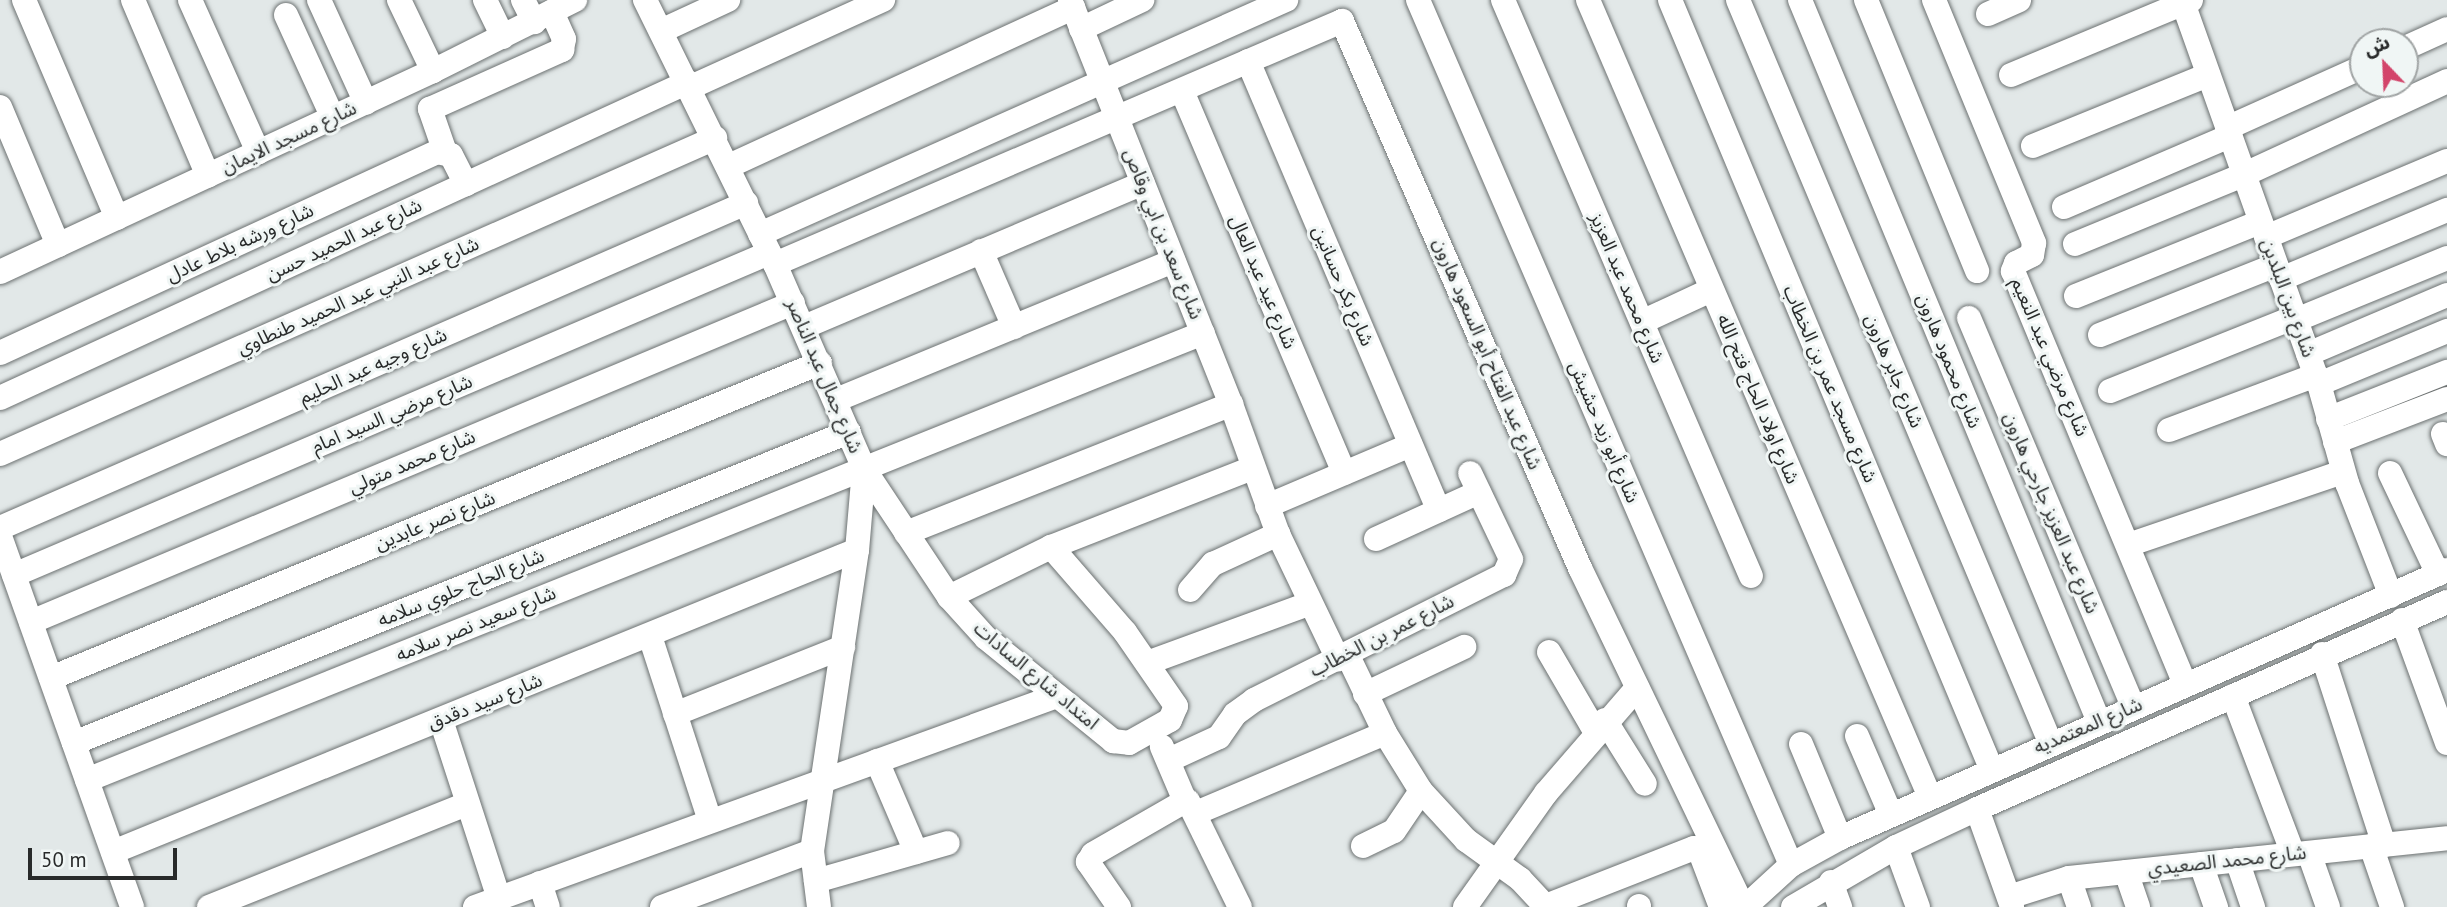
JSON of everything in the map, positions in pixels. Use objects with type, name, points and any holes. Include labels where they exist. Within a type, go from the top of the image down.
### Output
[{"type":"street","points":[[24,0],[117,218]]},
{"type":"street","points":[[132,0],[208,176]]},
{"type":"street","points":[[190,0],[258,152]]},
{"type":"street","points":[[319,0],[366,103]]},
{"type":"street","points":[[399,0],[433,71]]},
{"type":"street","points":[[485,0],[503,37]]},
{"type":"street","name":"شارع مسجد الايمان","points":[[0,272],[503,37],[536,11],[575,0]]},
{"type":"street","name":"شارع جمال عبد الناصر","points":[[645,0],[690,84],[793,303],[864,469],[857,550],[812,851],[819,907]]},
{"type":"street","points":[[661,31],[728,0]]},
{"type":"street","name":"شارع عبد الحميد حسن","points":[[0,398],[466,184],[883,0]]},
{"type":"street","points":[[729,166],[1075,12],[1142,0]]},
{"type":"street","points":[[768,250],[1104,85],[1286,0]]},
{"type":"street","name":"شارع أبو زيد حشيش","points":[[1418,0],[1790,865]]},
{"type":"street","name":"شارع محمد عبد العزيز","points":[[1503,0],[1751,576]]},
{"type":"street","name":"شارع اولاد الحاج فتح الله","points":[[1588,0],[1930,797]]},
{"type":"street","name":"شارع مسجد عمر بن الخطاب","points":[[1670,0],[1991,768]]},
{"type":"street","name":"شارع جابر هارون","points":[[1738,0],[2050,741]]},
{"type":"street","name":"شارع محمود هارون","points":[[1800,0],[2099,722]]},
{"type":"street","points":[[1866,0],[1977,271]]},
{"type":"street","name":"شارع مرضي عبد النعيم","points":[[1934,0],[2034,243],[2032,255],[2016,263],[2013,271],[2185,684]]},
{"type":"street","points":[[1988,14],[2019,0]]},
{"type":"street","points":[[2011,75],[2185,1]]},
{"type":"street","name":"شارع بين البلدين","points":[[2185,1],[2208,75],[2314,371],[2343,472],[2390,596]]},
{"type":"street","points":[[466,184],[445,152],[430,109],[562,50],[565,43],[536,11]]},
{"type":"street","name":"شارع سعد بن ابي وقاص","points":[[1075,12],[1231,404],[1278,534],[1308,604],[1343,657],[1421,791],[1466,840],[1546,907]]},
{"type":"street","points":[[286,15],[333,118]]},
{"type":"street","name":"شارع عبد الفتاح أبو السعود هارون","points":[[768,250],[1118,120],[1248,61],[1343,22],[1580,568],[1745,906]]},
{"type":"street","points":[[2419,42],[2447,29]]},
{"type":"street","name":"شارع بكر حسانين","points":[[1248,61],[1438,510]]},
{"type":"street","points":[[2064,207],[2349,74]]},
{"type":"street","points":[[2033,146],[2208,75]]},
{"type":"street","points":[[2076,244],[2243,175],[2447,81]]},
{"type":"street","name":"شارع عيد عبد العال","points":[[1182,91],[1344,473]]},
{"type":"street","points":[[0,107],[58,245]]},
{"type":"street","name":"شارع عبد النبي عبد الحميد طنطاوي","points":[[0,454],[715,138]]},
{"type":"street","name":"شارع ورشه بلاط عادل","points":[[0,353],[445,152]]},
{"type":"street","points":[[2076,296],[2447,161]]},
{"type":"street","points":[[804,327],[1143,183]]},
{"type":"street","name":"شارع وجيه عبد الحليم","points":[[0,528],[746,203]]},
{"type":"street","points":[[2100,335],[2447,210]]},
{"type":"street","name":"شارع مرضي السيد امام","points":[[10,581],[768,250]]},
{"type":"street","points":[[981,251],[1014,327]]},
{"type":"street","points":[[2110,391],[2447,258]]},
{"type":"street","points":[[836,400],[1174,261]]},
{"type":"street","points":[[1642,322],[1711,290]]},
{"type":"street","points":[[2314,371],[2447,295]]},
{"type":"street","name":"شارع محمد متولي","points":[[31,622],[793,303]]},
{"type":"street","name":"شارع عبد العزيز جارحي هارون","points":[[1969,318],[2133,707]]},
{"type":"street","points":[[2169,430],[2314,371],[2447,331]]},
{"type":"street","name":"شارع سعيد نصر سلامه","points":[[87,780],[1203,333]]},
{"type":"street","name":"شارع نصر عابدين","points":[[51,678],[820,363]]},
{"type":"street","points":[[2332,430],[2447,372]]},
{"type":"street","points":[[2332,430],[2447,399]]},
{"type":"street","points":[[906,533],[1231,404]]},
{"type":"street","name":"شارع الحاج حلوي سلامه","points":[[74,743],[849,432]]},
{"type":"street","points":[[1267,506],[1411,445]]},
{"type":"street","points":[[948,597],[1051,547],[1253,468]]},
{"type":"street","name":"امتداد شارع السادات","points":[[864,469],[948,597],[993,644],[1117,744],[1154,730]]},
{"type":"street","points":[[2129,545],[2343,472]]},
{"type":"street","points":[[2390,473],[2442,572]]},
{"type":"street","name":"شارع عمر بن الخطاب","points":[[1169,760],[1219,737],[1244,706],[1508,570],[1511,559],[1475,482],[1438,510]]},
{"type":"street","points":[[1376,539],[1438,510]]},
{"type":"street","points":[[1190,590],[1213,564],[1278,534]]},
{"type":"street","points":[[0,536],[10,581],[31,622],[132,907]]},
{"type":"street","points":[[1051,547],[1147,663],[1176,706],[1174,716],[1154,730],[1240,907]]},
{"type":"street","name":"شارع سيد دقدق","points":[[113,852],[857,550]]},
{"type":"street","name":"شارع المعتمديه","points":[[1745,906],[1790,865],[1840,838],[2050,741],[2442,572]]},
{"type":"street","name":"شارع المعتمديه","points":[[1793,907],[1831,882],[1896,847],[1977,809],[2322,654],[2447,602]]},
{"type":"street","points":[[1147,663],[1308,604]]},
{"type":"street","points":[[2402,620],[2447,743]]},
{"type":"street","points":[[650,636],[710,821]]},
{"type":"street","points":[[675,714],[843,646]]},
{"type":"street","points":[[1365,694],[1464,647]]},
{"type":"street","points":[[1549,652],[1600,726],[1646,784]]},
{"type":"street","points":[[2322,654],[2392,907]]},
{"type":"street","points":[[1465,907],[1600,726],[1637,688]]},
{"type":"street","points":[[475,907],[1057,696]]},
{"type":"street","points":[[2233,696],[2301,854],[2328,907]]},
{"type":"street","points":[[441,720],[499,898]]},
{"type":"street","points":[[1119,907],[1090,871],[1090,858],[1191,806],[1385,733]]},
{"type":"street","points":[[1857,736],[1891,814]]},
{"type":"street","points":[[1801,744],[1840,838]]},
{"type":"street","points":[[877,761],[916,852]]},
{"type":"street","points":[[1363,846],[1394,831],[1421,791]]},
{"type":"street","points":[[209,907],[467,804]]},
{"type":"street","points":[[1977,809],[2010,902]]},
{"type":"street","name":"شارع محمد الصعيدي","points":[[2010,902],[2069,878],[2447,838]]},
{"type":"street","points":[[816,881],[948,843]]},
{"type":"street","points":[[1896,847],[1918,907]]},
{"type":"street","points":[[1546,907],[1694,848],[1700,852],[1721,907]]},
{"type":"street","points":[[662,907],[812,851]]},
{"type":"street","points":[[2237,860],[2253,907]]},
{"type":"street","points":[[2201,864],[2216,907]]},
{"type":"street","points":[[2126,872],[2138,907]]},
{"type":"street","points":[[2069,878],[2079,907]]},
{"type":"street","points":[[1831,882],[1840,907]]},
{"type":"street","points":[[540,883],[548,907]]}]
